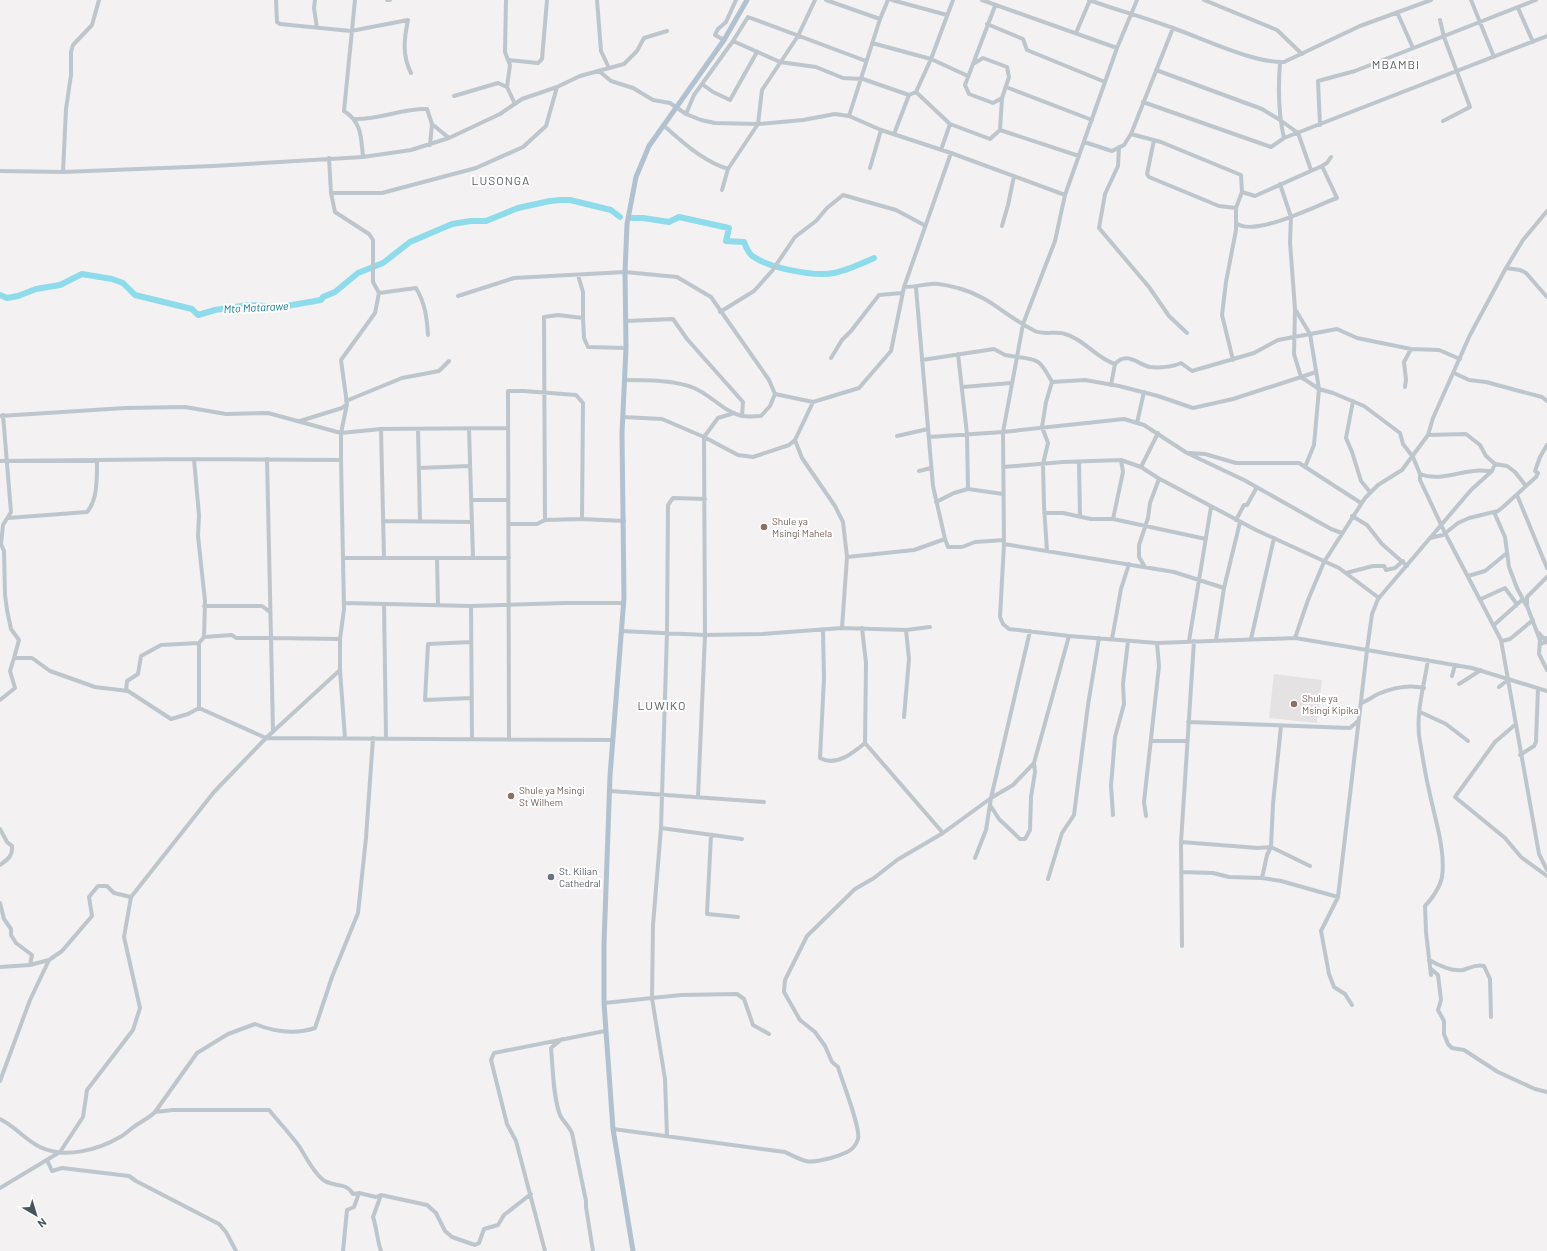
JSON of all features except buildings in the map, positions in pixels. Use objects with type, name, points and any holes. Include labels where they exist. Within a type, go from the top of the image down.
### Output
[{"type":"main road","points":[[633,1251],[613,1129],[604,1003],[604,944],[610,790],[624,603],[623,417],[626,348],[626,224],[636,177],[649,146],[663,124],[724,40],[747,0]]},
{"type":"street","points":[[63,172],[66,109],[71,75],[71,52],[74,45],[92,25],[99,0]]},
{"type":"street","points":[[276,0],[277,23],[351,31],[408,20],[404,41],[407,66],[411,73]]},
{"type":"street","points":[[315,0],[314,8],[317,28]]},
{"type":"street","points":[[355,0],[344,111],[355,119],[361,135],[363,157]]},
{"type":"street","points":[[506,0],[505,44],[510,65],[506,88]]},
{"type":"street","points":[[508,60],[538,63],[542,60],[547,0]]},
{"type":"street","points":[[597,0],[601,51],[609,68]]},
{"type":"street","points":[[724,40],[715,35],[718,29],[726,22],[736,0]]},
{"type":"street","points":[[722,190],[728,169],[758,124],[762,90],[798,36],[815,0]]},
{"type":"street","points":[[826,0],[880,19]]},
{"type":"street","points":[[849,116],[880,19],[888,0]]},
{"type":"street","points":[[892,0],[947,15]]},
{"type":"street","points":[[733,41],[780,62],[816,67],[843,78],[862,79],[909,95],[916,92],[953,0]]},
{"type":"street","points":[[982,0],[995,6],[1117,48]]},
{"type":"street","points":[[1076,33],[1089,0],[1130,15],[1173,28],[1219,46],[1273,63],[1302,54],[1360,26],[1431,0]]},
{"type":"street","points":[[1137,0],[1117,48],[1065,195],[1054,241],[1023,324],[1003,432],[1004,542],[1000,617],[1003,624],[1009,629],[1069,636],[1157,643],[1295,638],[1481,670],[1547,690]]},
{"type":"street","points":[[1204,0],[1277,30],[1302,54]]},
{"type":"street","points":[[1471,0],[1494,57]]},
{"type":"street","points":[[1320,126],[1318,81],[1355,72],[1536,0]]},
{"type":"street","points":[[995,6],[965,85],[969,94],[993,103],[1002,98]]},
{"type":"street","points":[[1518,8],[1533,42]]},
{"type":"street","points":[[1397,12],[1413,48]]},
{"type":"street","points":[[686,114],[694,95],[733,41],[748,17],[866,61]]},
{"type":"street","points":[[1440,20],[1444,37],[1470,107],[1443,121]]},
{"type":"street","points":[[987,24],[1023,39],[1027,50],[1105,82]]},
{"type":"street","points":[[1084,142],[1112,151],[1124,145],[1131,134],[1173,28]]},
{"type":"street","points":[[0,171],[63,172],[220,166],[363,157],[411,150],[449,138],[500,114],[522,99],[557,88],[580,76],[624,64],[637,51],[644,38],[668,31]]},
{"type":"street","points":[[1143,102],[1270,147],[1284,138],[1320,126],[1547,36]]},
{"type":"street","points":[[872,43],[930,59],[968,76]]},
{"type":"street","points":[[702,84],[713,92],[730,100],[757,52]]},
{"type":"street","points":[[916,92],[950,124],[990,139],[1000,130],[1002,98],[1009,77],[1007,67],[983,58],[972,64]]},
{"type":"street","points":[[1280,62],[1278,88],[1280,120],[1284,138]]},
{"type":"street","points":[[1156,70],[1257,107],[1280,120],[1298,133],[1312,170]]},
{"type":"street","points":[[599,71],[611,81],[633,88],[653,100],[670,102],[686,114],[701,120],[715,123],[758,124],[803,120],[835,114],[849,116],[881,130],[951,153],[1065,195]]},
{"type":"street","points":[[454,96],[498,83],[506,88],[514,104]]},
{"type":"street","points":[[1006,87],[1092,120]]},
{"type":"street","points":[[331,193],[382,193],[476,168],[523,147],[546,126],[557,88]]},
{"type":"street","points":[[894,134],[909,95]]},
{"type":"street","points":[[355,119],[364,119],[381,115],[427,109],[432,124],[430,145]]},
{"type":"street","points":[[432,124],[449,138]]},
{"type":"street","points":[[663,124],[694,152],[714,165],[728,169]]},
{"type":"street","points":[[941,150],[950,124]]},
{"type":"street","points":[[870,168],[881,130]]},
{"type":"street","points":[[1000,130],[1079,156]]},
{"type":"street","points":[[1131,134],[1154,140],[1242,175],[1242,192],[1236,208],[1236,224],[1222,315],[1233,360]]},
{"type":"street","points":[[1154,140],[1147,174],[1149,177],[1219,206],[1236,208]]},
{"type":"street","points":[[1119,147],[1118,166],[1105,194],[1099,228],[1149,287],[1169,316],[1187,333]]},
{"type":"street","points":[[775,394],[813,402],[859,388],[891,351],[902,293],[924,225],[951,153]]},
{"type":"street","points":[[1242,192],[1256,196],[1322,166],[1327,163],[1331,157]]},
{"type":"street","points":[[329,158],[331,193],[335,212],[369,234],[373,240],[373,282],[379,293],[375,313],[341,360],[347,402],[341,433],[344,603],[340,639],[340,670],[345,738]]},
{"type":"street","points":[[1236,224],[1240,226],[1253,227],[1291,217],[1337,198],[1322,166]]},
{"type":"street","points":[[1002,226],[1014,176]]},
{"type":"street","points":[[1280,184],[1291,217],[1290,242],[1296,310],[1294,354],[1301,377],[1319,389],[1364,406],[1400,433],[1403,444],[1413,457],[1420,474],[1420,480],[1445,533],[1502,641],[1520,755],[1539,854],[1547,870]]},
{"type":"street","points":[[720,312],[754,291],[772,271],[795,237],[816,221],[843,195],[896,210],[924,225]]},
{"type":"street","points":[[1295,638],[1308,600],[1324,562],[1352,516],[1370,492],[1384,480],[1402,470],[1428,435],[1433,418],[1470,335],[1506,268],[1523,240],[1547,211]]},
{"type":"street","points":[[1506,268],[1526,272],[1547,297]]},
{"type":"street","points":[[458,296],[514,278],[625,272],[677,277],[711,297],[720,312],[769,380],[775,394],[770,406],[761,416],[742,416],[727,410],[708,394],[693,387],[645,380],[624,380]]},
{"type":"street","points":[[578,275],[583,292],[584,338],[588,347],[626,348]]},
{"type":"street","points":[[904,287],[916,288],[932,284],[957,288],[980,295],[1037,332],[1066,334],[1087,346],[1106,361],[1115,364]]},
{"type":"street","points":[[379,293],[416,288],[421,296],[427,314],[428,335]]},
{"type":"street","points":[[916,288],[931,468],[936,502],[948,547],[962,547],[975,542],[1004,542],[1047,551],[1174,572],[1224,588]]},
{"type":"street","points":[[831,358],[842,340],[851,331],[879,295],[902,293]]},
{"type":"street","points":[[1296,310],[1310,334],[1319,389],[1314,445],[1305,467]]},
{"type":"street","points":[[545,520],[544,317],[558,315],[583,318]]},
{"type":"street","points":[[626,321],[673,320],[687,339],[743,402],[742,416]]},
{"type":"street","points":[[1111,385],[1115,364],[1119,359],[1129,358],[1149,367],[1174,367],[1181,363],[1192,371],[1254,353],[1278,340],[1337,329],[1357,338],[1411,349],[1439,350],[1460,360]]},
{"type":"street","points":[[922,360],[994,349],[1005,355],[1029,358],[1042,364],[1052,382],[1046,402],[1042,427],[1048,443],[1044,464],[1044,513],[1047,551]]},
{"type":"street","points":[[1405,387],[1406,380],[1404,362],[1411,349]]},
{"type":"street","points":[[958,354],[963,387],[967,434],[968,489]]},
{"type":"street","points":[[300,421],[342,408],[347,402],[402,378],[439,371],[449,361]]},
{"type":"street","points":[[1052,382],[1085,380],[1144,392],[1193,408],[1234,399],[1316,372]]},
{"type":"street","points":[[1454,373],[1469,380],[1486,382],[1542,397],[1547,401]]},
{"type":"street","points":[[963,387],[1011,383]]},
{"type":"street","points":[[509,738],[508,391],[576,395],[583,403],[582,519]]},
{"type":"street","points":[[1137,423],[1144,392]]},
{"type":"street","points":[[1353,401],[1346,438],[1361,481],[1370,492]]},
{"type":"street","points":[[623,417],[662,419],[704,436],[738,454],[753,457],[789,446],[795,440],[813,402]]},
{"type":"street","points":[[0,700],[15,688],[10,671],[19,640],[11,629],[7,610],[5,595],[4,551],[1,544],[2,525],[11,512],[2,416],[125,408],[185,407],[226,414],[268,413],[341,433],[381,429],[507,428]]},
{"type":"street","points":[[698,797],[705,634],[704,436],[718,418],[728,413],[735,413]]},
{"type":"street","points":[[929,437],[1003,432],[1124,419],[1137,423],[1158,433],[1187,453],[1218,466],[1331,529],[1342,533]]},
{"type":"street","points":[[381,429],[384,558]]},
{"type":"street","points":[[418,429],[420,521]]},
{"type":"street","points":[[469,429],[473,558]]},
{"type":"street","points":[[897,436],[928,429]]},
{"type":"street","points":[[1141,467],[1158,433]]},
{"type":"street","points":[[1428,435],[1466,434],[1480,445],[1486,456],[1495,464],[1507,466],[1515,472],[1526,486]]},
{"type":"street","points":[[795,440],[802,458],[835,506],[842,522],[847,557],[842,628]]},
{"type":"street","points":[[1428,539],[1445,533],[1458,523],[1494,512],[1516,496],[1538,473],[1535,471],[1537,463],[1547,446]]},
{"type":"street","points":[[1187,453],[1205,454],[1236,463],[1298,463],[1361,503]]},
{"type":"street","points":[[0,461],[194,459],[341,460]]},
{"type":"street","points":[[194,459],[199,515],[198,536],[204,606],[204,637],[199,643],[199,708]]},
{"type":"street","points":[[268,459],[273,738]]},
{"type":"street","points":[[8,518],[87,512],[91,506],[94,496],[97,460]]},
{"type":"street","points":[[1003,467],[1121,460],[1141,467],[1159,479],[1238,521],[1346,573],[1379,598]]},
{"type":"street","points":[[1113,519],[1123,472],[1121,460]]},
{"type":"street","points":[[1079,462],[1080,516]]},
{"type":"street","points":[[1352,1005],[1345,994],[1334,987],[1329,974],[1321,931],[1338,897],[1372,614],[1379,598],[1428,539],[1442,526],[1471,490],[1492,471],[1495,464]]},
{"type":"street","points":[[419,468],[470,466]]},
{"type":"street","points":[[919,471],[931,468]]},
{"type":"street","points":[[1420,474],[1428,477],[1454,475],[1474,470],[1492,471]]},
{"type":"street","points":[[1145,567],[1138,552],[1148,518],[1150,503],[1159,479]]},
{"type":"street","points":[[1216,640],[1224,588],[1238,521],[1244,505],[1247,504],[1257,487]]},
{"type":"street","points":[[936,502],[954,493],[968,489],[1003,494]]},
{"type":"street","points":[[1516,496],[1547,568]]},
{"type":"street","points":[[667,1136],[666,1079],[652,998],[653,925],[661,828],[667,632],[668,505],[673,498],[705,498]]},
{"type":"street","points":[[471,500],[508,500]]},
{"type":"street","points":[[1182,946],[1181,842],[1186,741],[1193,672],[1191,641],[1211,507]]},
{"type":"street","points":[[1494,512],[1505,537],[1509,567],[1517,588],[1533,620],[1540,640],[1539,654],[1547,670]]},
{"type":"street","points":[[1044,513],[1080,516],[1091,519],[1113,519],[1206,539]]},
{"type":"street","points":[[1352,516],[1367,525],[1382,544],[1407,566]]},
{"type":"street","points":[[509,524],[537,524],[545,520],[582,519],[624,521]]},
{"type":"street","points":[[383,520],[472,522]]},
{"type":"street","points":[[1251,639],[1274,538]]},
{"type":"street","points":[[847,557],[914,550],[945,539]]},
{"type":"street","points":[[1468,576],[1485,572],[1507,553]]},
{"type":"street","points":[[344,558],[509,558]]},
{"type":"street","points":[[437,558],[438,605]]},
{"type":"street","points":[[1346,573],[1373,566],[1384,566],[1386,570],[1395,568],[1402,561]]},
{"type":"street","points":[[1112,639],[1121,590],[1129,564]]},
{"type":"street","points":[[1527,606],[1527,598],[1547,577]]},
{"type":"street","points":[[1481,600],[1504,588],[1516,606]]},
{"type":"street","points":[[1494,625],[1523,599]]},
{"type":"street","points":[[344,603],[471,606],[565,602],[624,603]]},
{"type":"street","points":[[384,604],[386,738]]},
{"type":"street","points":[[204,606],[262,606],[270,612]]},
{"type":"street","points":[[471,606],[472,738]]},
{"type":"street","points":[[1502,641],[1510,639],[1533,620]]},
{"type":"street","points":[[621,631],[705,634],[762,634],[842,628],[906,630],[930,627]]},
{"type":"street","points":[[862,628],[866,663],[865,742],[943,833]]},
{"type":"street","points":[[823,630],[824,678],[820,758],[828,762],[837,760],[855,751],[865,742]]},
{"type":"street","points":[[904,717],[909,659],[906,630]]},
{"type":"street","points":[[975,858],[986,830],[991,798],[1030,631]]},
{"type":"street","points":[[1537,632],[1544,639],[1547,638]]},
{"type":"street","points":[[204,637],[232,635],[236,638],[340,639]]},
{"type":"street","points":[[990,805],[1000,819],[1020,839],[1025,839],[1030,830],[1032,787],[1035,772],[1034,764],[1069,636]]},
{"type":"street","points":[[1048,879],[1062,833],[1074,815],[1088,705],[1099,638]]},
{"type":"street","points":[[1113,815],[1111,786],[1115,737],[1124,704],[1123,684],[1128,641]]},
{"type":"street","points":[[471,642],[428,644],[425,700],[471,698]]},
{"type":"street","points":[[1540,644],[1547,642]]},
{"type":"street","points":[[126,691],[127,681],[138,674],[141,656],[161,645],[199,643]]},
{"type":"street","points":[[1146,816],[1144,802],[1159,666],[1157,643]]},
{"type":"street","points":[[14,658],[32,658],[50,671],[95,688],[128,691],[171,719],[188,714],[199,708]]},
{"type":"street","points":[[1428,660],[1420,712],[1420,742],[1429,792],[1434,807],[1443,865],[1441,879],[1430,900],[1425,906],[1431,975]]},
{"type":"street","points":[[1452,676],[1455,665]]},
{"type":"street","points":[[0,1188],[60,1152],[83,1117],[87,1090],[133,1030],[140,1008],[124,937],[131,897],[214,792],[266,738],[340,670]]},
{"type":"street","points":[[1459,684],[1481,670]]},
{"type":"street","points":[[1499,687],[1509,679]]},
{"type":"street","points":[[1361,702],[1380,693],[1402,687],[1412,686],[1424,688]]},
{"type":"street","points":[[1520,755],[1534,746],[1536,742],[1538,688]]},
{"type":"street","points":[[199,708],[266,738],[509,738],[613,740]]},
{"type":"street","points":[[1420,712],[1446,724],[1468,742]]},
{"type":"street","points":[[1188,722],[1350,728],[1358,721]]},
{"type":"street","points":[[1516,724],[1495,742],[1455,797],[1505,838],[1521,857],[1547,876]]},
{"type":"street","points":[[1262,878],[1267,855],[1271,847],[1273,804],[1281,726]]},
{"type":"street","points":[[0,1119],[27,1141],[42,1148],[60,1152],[74,1152],[104,1145],[122,1137],[155,1112],[197,1053],[228,1034],[255,1024],[270,1030],[301,1033],[315,1028],[332,977],[358,914],[366,838],[373,738]]},
{"type":"street","points":[[1152,740],[1186,741]]},
{"type":"street","points":[[613,1129],[785,1152],[806,1163],[846,1154],[853,1148],[858,1138],[856,1122],[838,1067],[832,1062],[825,1046],[816,1032],[800,1020],[789,1003],[784,992],[785,980],[807,936],[823,918],[840,905],[855,889],[874,878],[897,860],[943,833],[991,798],[1013,785],[1034,764]]},
{"type":"street","points":[[610,790],[764,802]]},
{"type":"street","points":[[661,828],[742,839]]},
{"type":"street","points":[[0,829],[7,842],[12,846],[12,852],[10,857],[0,865]]},
{"type":"street","points":[[711,835],[707,914],[738,917]]},
{"type":"street","points":[[1181,842],[1258,848],[1271,847],[1310,866]]},
{"type":"street","points":[[1181,872],[1213,873],[1229,877],[1262,878],[1297,884],[1314,891],[1338,897]]},
{"type":"street","points":[[0,967],[30,965],[49,960],[62,951],[92,916],[89,897],[98,886],[107,886],[114,893],[131,897]]},
{"type":"street","points":[[0,903],[4,918],[11,929],[11,935],[16,943],[32,955],[30,965]]},
{"type":"street","points":[[0,1081],[30,1000],[49,960]]},
{"type":"street","points":[[1429,960],[1439,966],[1461,970],[1479,964],[1484,966],[1490,979],[1491,1017]]},
{"type":"street","points":[[1430,968],[1438,975],[1441,1000],[1438,1010],[1444,1021],[1444,1034],[1448,1044],[1452,1048],[1464,1050],[1477,1060],[1498,1072],[1534,1089],[1547,1092]]},
{"type":"street","points":[[604,1003],[652,998],[737,994],[744,999],[753,1025],[769,1034]]},
{"type":"street","points":[[546,1251],[516,1141],[507,1124],[491,1060],[494,1053],[605,1030]]},
{"type":"street","points":[[562,1039],[551,1048],[558,1107],[561,1117],[567,1123],[572,1134],[586,1202],[592,1251]]},
{"type":"street","points":[[155,1112],[173,1110],[269,1110],[294,1140],[309,1164],[325,1182],[345,1186],[350,1189],[353,1194],[358,1193],[376,1197],[381,1195],[427,1205],[436,1213],[445,1231],[452,1237],[475,1244],[479,1243],[484,1229],[498,1225],[504,1215],[531,1194]]},
{"type":"street","points":[[47,1160],[52,1171],[62,1168],[129,1176],[136,1182],[219,1224],[226,1232],[236,1251]]},
{"type":"street","points":[[343,1251],[347,1210],[354,1207],[358,1193]]},
{"type":"street","points":[[381,1195],[373,1217],[377,1228],[378,1241],[382,1251]]},
{"type":"shaded area","points":[[1274,674],[1322,680],[1317,723],[1269,718]]},
{"type":"waterway","name":"Mto Matarawe","points":[[0,295],[7,298],[18,296],[36,289],[60,285],[82,274],[112,279],[123,283],[135,295],[192,309],[198,315],[215,310],[249,305],[281,307],[321,300],[323,297],[335,292],[358,273],[383,263],[410,242],[452,224],[471,221],[486,221],[518,208],[561,200],[570,200],[611,210],[620,217]]},
{"type":"waterway","name":"Mto Matarawe","points":[[632,218],[669,222],[679,217],[729,228],[726,241],[744,242],[751,255],[761,261],[781,268],[805,273],[834,273],[849,269],[874,258]]},
{"type":"place","name":"Shule ya Msingi Mahela","points":[[764,527]]},
{"type":"place","name":"Shule ya Msingi Kipika","points":[[1294,704]]},
{"type":"place","name":"Shule ya Msingi St Wilhem","points":[[511,796]]},
{"type":"place","name":"St. Kilian Cathedral","points":[[551,877]]},
{"type":"district","name":"MBAMBI","points":[[1396,64]]},
{"type":"district","name":"LUSONGA","points":[[501,180]]},
{"type":"district","name":"LUWIKO","points":[[662,705]]}]
